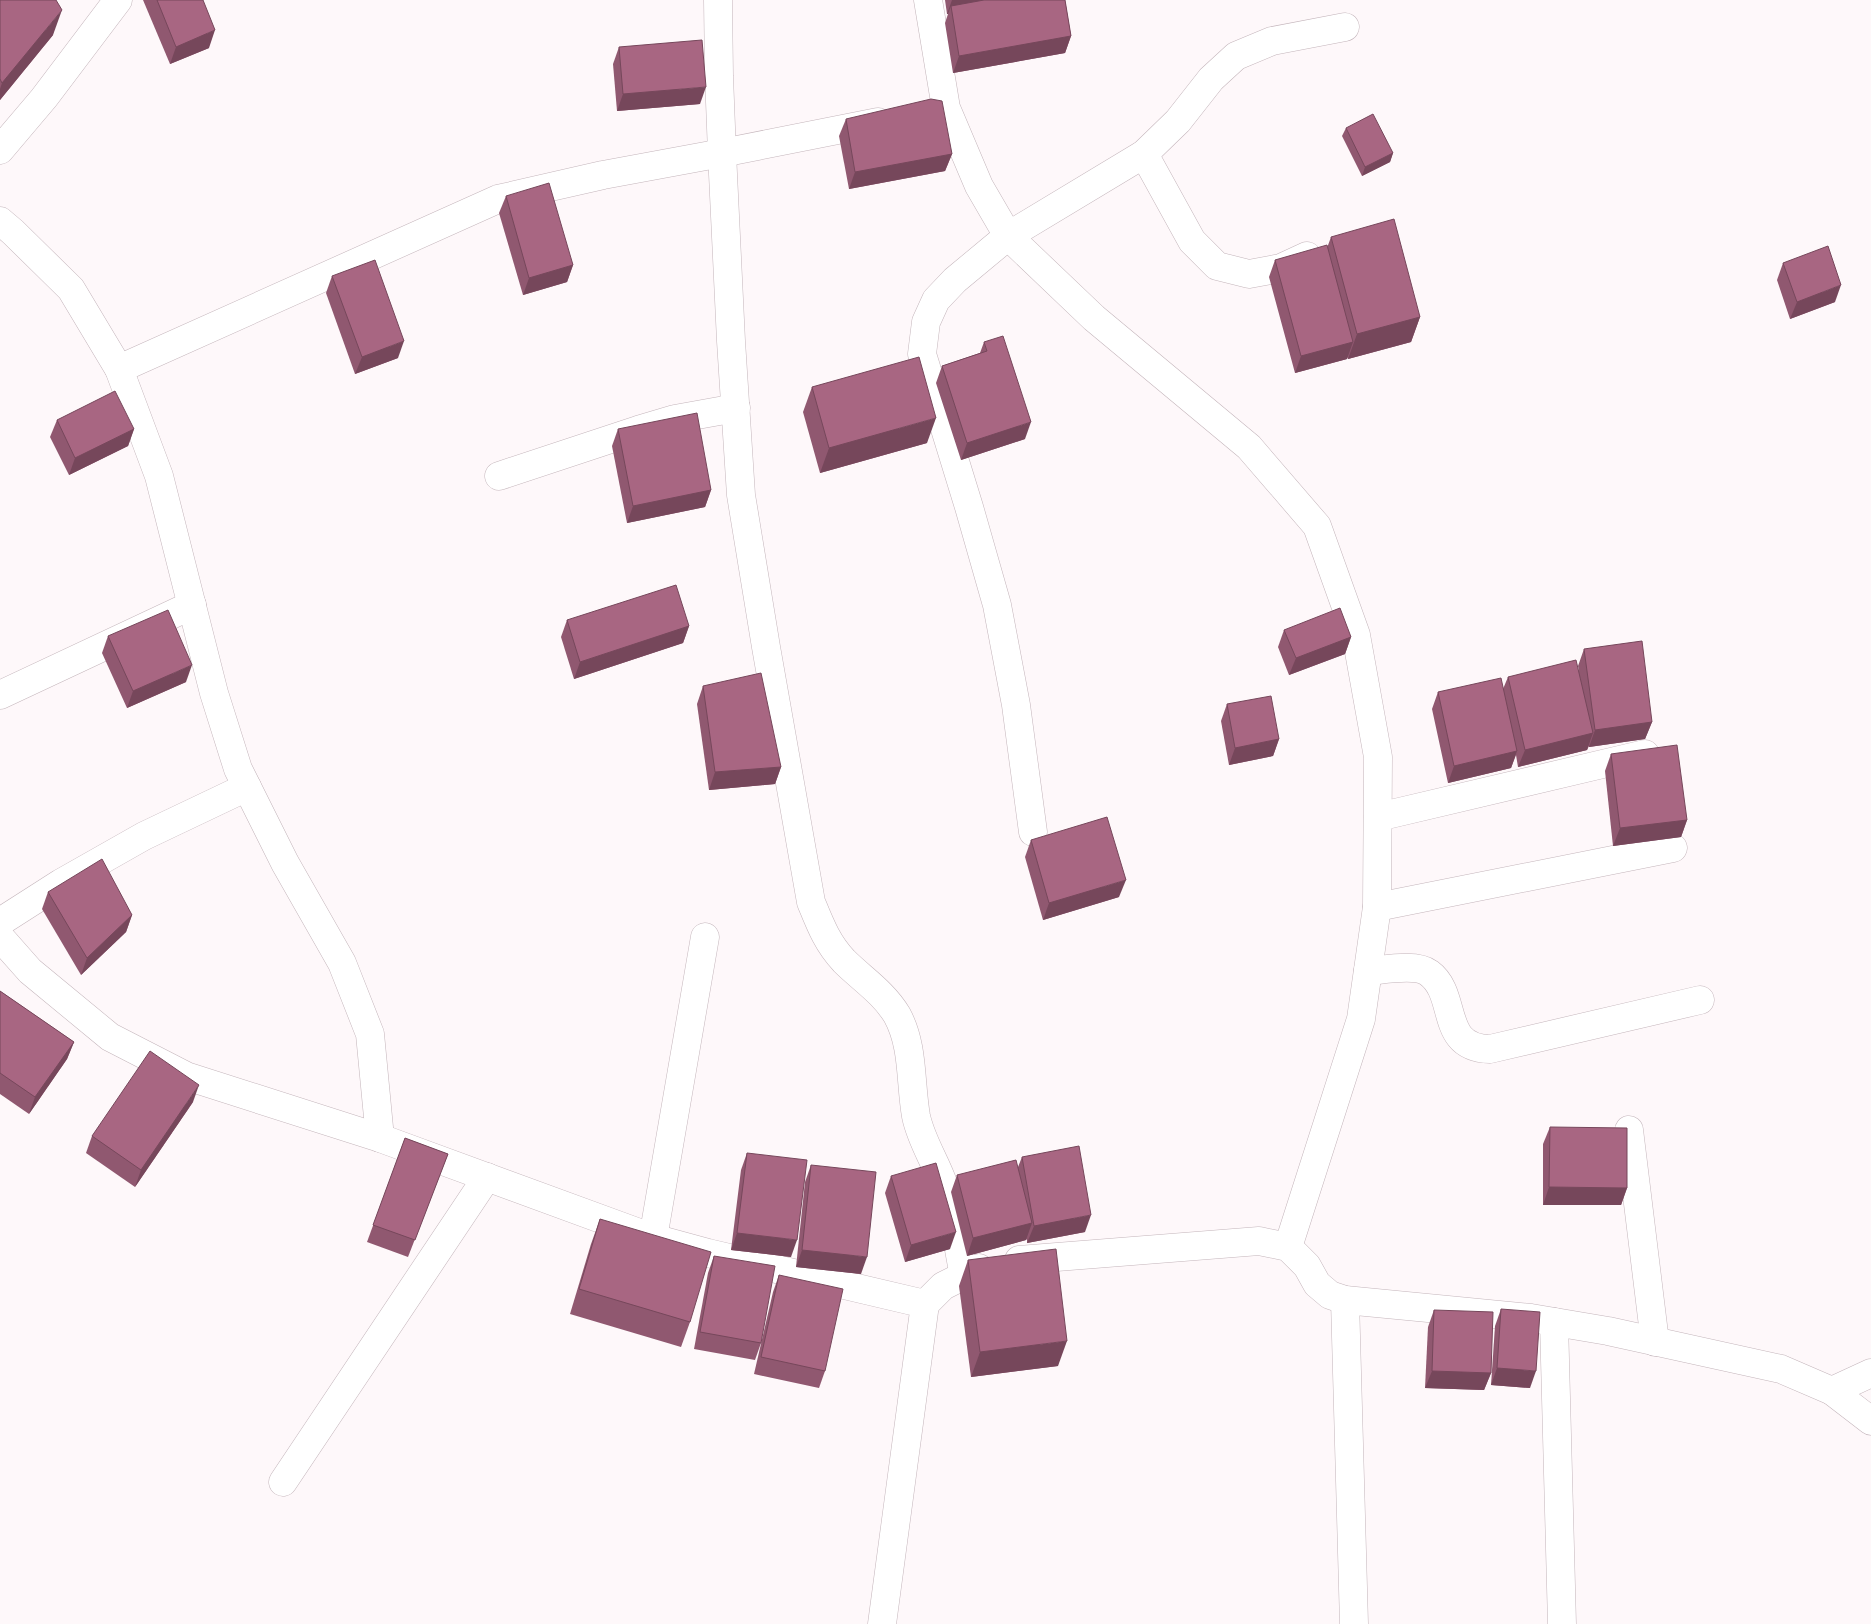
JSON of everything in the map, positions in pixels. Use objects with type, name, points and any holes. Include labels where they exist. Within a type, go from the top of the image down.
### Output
[{"type":"street","points":[[0,150],[44,98],[118,0]]},
{"type":"street","points":[[718,0],[722,153],[741,495],[811,902],[825,936],[845,961],[872,984],[897,1015],[908,1044],[916,1116],[927,1150],[938,1169],[945,1189],[964,1276]]},
{"type":"street","points":[[928,0],[946,108],[979,186],[1008,236],[1094,318],[1249,448],[1317,526],[1356,634],[1378,757],[1377,907],[1360,1019],[1288,1247]]},
{"type":"street","points":[[1033,832],[1016,705],[997,605],[922,354],[926,322],[936,300],[955,280],[1008,236],[1144,154],[1178,121],[1211,79],[1236,56],[1272,41],[1345,27]]},
{"type":"street","points":[[119,369],[498,198],[603,175],[946,108]]},
{"type":"street","points":[[1144,154],[1192,241],[1217,266],[1249,274],[1281,268],[1334,245]]},
{"type":"street","points":[[0,221],[14,232],[70,289],[119,369],[159,476],[214,693],[238,769],[285,863],[342,963],[370,1034],[380,1138]]},
{"type":"street","points":[[499,476],[675,419],[736,408]]},
{"type":"street","points":[[0,695],[192,605]]},
{"type":"street","points":[[1378,817],[1668,748]]},
{"type":"street","points":[[0,922],[61,883],[144,836],[248,787]]},
{"type":"street","points":[[1377,907],[1674,848]]},
{"type":"street","points":[[0,937],[30,971],[110,1037],[186,1076],[380,1138],[653,1238],[708,1253],[925,1304]]},
{"type":"street","points":[[653,1238],[705,938]]},
{"type":"street","points":[[1368,971],[1413,968],[1429,972],[1439,984],[1458,1035],[1465,1043],[1476,1048],[1490,1049],[1700,1000]]},
{"type":"street","points":[[1629,1130],[1655,1342]]},
{"type":"street","points":[[283,1482],[487,1177]]},
{"type":"street","points":[[882,1624],[925,1304],[944,1286],[979,1268],[1018,1260],[1259,1241],[1288,1247],[1307,1266],[1317,1284],[1330,1295],[1345,1300],[1531,1318],[1608,1331],[1782,1369],[1832,1390],[1871,1421]]},
{"type":"street","points":[[1345,1300],[1354,1624]]},
{"type":"street","points":[[1554,1322],[1562,1624]]},
{"type":"street","points":[[1832,1390],[1871,1373]]},
{"type":"building","points":[[0,0],[56,0],[62,10],[2,83],[0,79]]},
{"type":"building","points":[[157,0],[203,0],[215,30],[176,47]]},
{"type":"building","points":[[984,0],[1065,0],[1071,36],[959,56],[951,6]]},
{"type":"building","points":[[702,40],[706,87],[623,94],[619,47]]},
{"type":"building","points":[[931,99],[942,101],[952,154],[855,172],[846,119]]},
{"type":"building","points":[[1373,114],[1393,153],[1365,167],[1346,128]]},
{"type":"building","points":[[549,183],[573,265],[529,278],[506,196]]},
{"type":"building","points":[[1394,219],[1420,317],[1357,334],[1331,237]]},
{"type":"building","points":[[1327,245],[1353,342],[1301,356],[1275,260]]},
{"type":"building","points":[[1828,246],[1841,285],[1797,302],[1783,263]]},
{"type":"building","points":[[375,260],[404,341],[362,357],[332,276]]},
{"type":"building","points":[[1003,336],[1031,422],[967,443],[942,366],[987,351],[984,342]]},
{"type":"building","points":[[919,357],[936,418],[829,448],[812,387]]},
{"type":"building","points":[[115,391],[134,429],[75,458],[57,420]]},
{"type":"building","points":[[697,413],[711,490],[633,506],[618,429]]},
{"type":"building","points":[[676,585],[689,626],[580,662],[567,620]]},
{"type":"building","points":[[1340,608],[1351,637],[1296,658],[1284,630]]},
{"type":"building","points":[[168,610],[192,665],[133,691],[108,636]]},
{"type":"building","points":[[1642,641],[1652,722],[1595,730],[1584,649]]},
{"type":"building","points":[[1576,660],[1593,733],[1525,750],[1508,677]]},
{"type":"building","points":[[761,673],[781,767],[715,772],[703,686]]},
{"type":"building","points":[[1501,678],[1517,751],[1454,766],[1438,692]]},
{"type":"building","points":[[1271,696],[1279,739],[1235,748],[1227,704]]},
{"type":"building","points":[[1677,745],[1687,820],[1620,828],[1611,754]]},
{"type":"building","points":[[1107,817],[1126,880],[1049,903],[1031,840]]},
{"type":"building","points":[[102,859],[132,915],[87,958],[48,892]]},
{"type":"building","points":[[0,991],[74,1042],[35,1097],[0,1073]]},
{"type":"building","points":[[150,1051],[199,1085],[141,1170],[92,1136]]},
{"type":"building","points":[[1550,1127],[1627,1128],[1627,1188],[1549,1187]]},
{"type":"building","points":[[405,1138],[448,1154],[415,1240],[373,1225]]},
{"type":"building","points":[[1079,1146],[1091,1215],[1034,1226],[1022,1157]]},
{"type":"building","points":[[747,1153],[807,1160],[797,1240],[737,1233]]},
{"type":"building","points":[[1016,1160],[1032,1223],[973,1238],[957,1175]]},
{"type":"building","points":[[936,1163],[956,1232],[911,1245],[891,1176]]},
{"type":"building","points":[[811,1165],[876,1172],[867,1257],[802,1250]]},
{"type":"building","points":[[600,1219],[711,1252],[690,1322],[579,1289]]},
{"type":"building","points":[[1056,1249],[1067,1341],[980,1352],[968,1260]]},
{"type":"building","points":[[714,1256],[775,1266],[761,1343],[700,1332]]},
{"type":"building","points":[[779,1275],[843,1289],[825,1371],[761,1357]]},
{"type":"building","points":[[1501,1309],[1540,1312],[1536,1371],[1497,1368]]},
{"type":"building","points":[[1434,1310],[1493,1312],[1491,1373],[1432,1371]]}]
